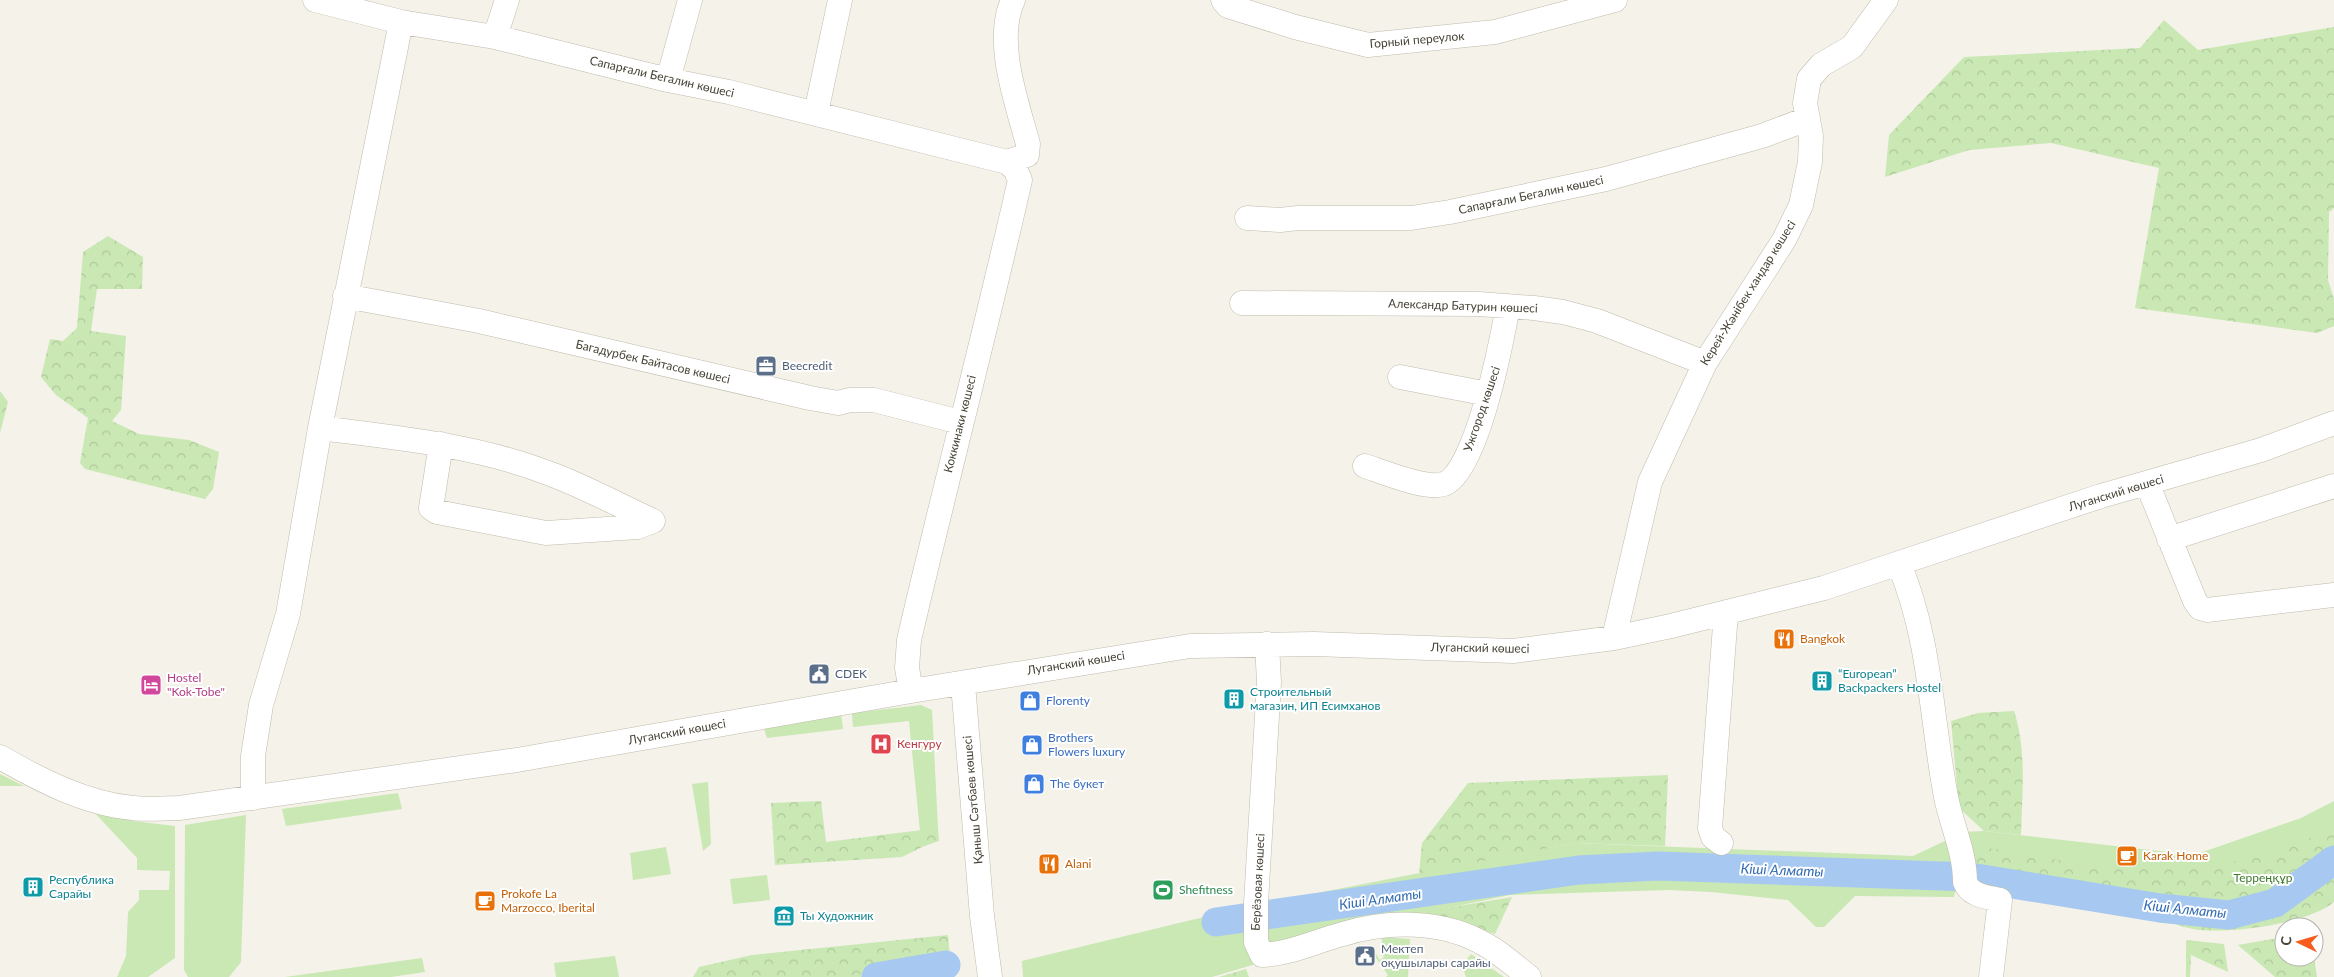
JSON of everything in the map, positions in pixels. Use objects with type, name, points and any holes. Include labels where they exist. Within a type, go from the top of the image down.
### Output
[{"type":"street","name":"Сапарғали Бегалин көшесі","points":[[315,0],[401,22],[495,37],[668,80],[816,113],[1007,162]]},
{"type":"street","points":[[495,37],[507,0]]},
{"type":"street","points":[[668,80],[690,0]]},
{"type":"street","points":[[816,113],[840,0]]},
{"type":"street","points":[[1007,162],[1026,155],[1028,144],[1008,63],[1006,22],[1013,0]]},
{"type":"street","name":"Горный переулок","points":[[1223,0],[1228,6],[1295,28],[1368,45],[1495,32],[1615,0]]},
{"type":"street","name":"Керей-Жәнібек хандар көшесі","points":[[1614,638],[1650,482],[1705,362],[1784,240],[1801,204],[1810,162],[1811,136],[1806,118],[1805,103],[1809,79],[1821,65],[1852,47],[1886,0]]},
{"type":"street","points":[[253,798],[253,756],[260,706],[288,614],[345,296],[401,22]]},
{"type":"street","name":"Сапарғали Бегалин көшесі","points":[[1247,218],[1280,220],[1298,218],[1411,218],[1450,212],[1606,179],[1762,136],[1806,118]]},
{"type":"street","name":"Коккинаки көшесі","points":[[911,691],[907,668],[909,640],[960,422],[1020,180],[1015,169],[1007,162]]},
{"type":"street","name":"Багадурбек Байтасов көшесі","points":[[345,296],[479,321],[810,398],[838,402],[874,400],[960,422]]},
{"type":"street","name":"Александр Батурин көшесі","points":[[1242,304],[1508,306],[1563,312],[1598,321],[1705,362]]},
{"type":"street","name":"Ужгород көшесі","points":[[1365,466],[1420,482],[1444,484],[1456,474],[1472,446],[1497,368],[1508,306]]},
{"type":"street","points":[[1400,377],[1488,394]]},
{"type":"street","name":"Луганский көшесі","points":[[0,757],[63,789],[101,803],[133,808],[179,808],[517,760],[911,691],[963,684],[1041,668],[1190,646],[1267,644],[1513,650],[1614,638],[1824,588],[2147,483],[2261,450],[2334,423]]},
{"type":"street","points":[[320,428],[441,444],[548,473],[653,521],[638,527],[546,533],[437,512],[431,508],[441,444]]},
{"type":"street","points":[[2147,483],[2194,601],[2200,608],[2207,610],[2334,595]]},
{"type":"street","points":[[2169,539],[2334,486]]},
{"type":"street","points":[[1899,564],[1908,586],[1924,645],[1946,797],[1959,838],[1966,886],[1977,894],[2000,900],[1990,977]]},
{"type":"street","points":[[1721,843],[1713,838],[1710,828],[1726,612]]},
{"type":"street","name":"Берёзовая көшесі","points":[[1267,644],[1269,682],[1255,936],[1257,948],[1262,955],[1279,954],[1344,933],[1376,926],[1397,924],[1446,929],[1464,934],[1486,945],[1529,977]]},
{"type":"street","name":"Қаныш Сәтбаев көшесі","points":[[963,684],[982,916],[990,977]]},
{"type":"street","name":"Қаныш Сәтбаев көшесі","points":[[982,916],[982,977]]},
{"type":"green space","points":[[2164,20],[2198,50],[2334,27],[2334,208],[2329,212],[2328,280],[2334,299],[2334,326],[2317,333],[2135,308],[2159,168],[2051,143],[1969,150],[1885,177],[1889,135],[1964,57],[2140,48]]},
{"type":"green space","points":[[108,236],[143,257],[142,289],[97,289],[91,331],[126,336],[121,410],[112,421],[139,434],[189,440],[219,452],[213,489],[205,499],[85,469],[80,463],[88,418],[56,395],[41,377],[50,339],[63,341],[77,328],[83,252]]},
{"type":"green space","points":[[0,391],[8,402],[0,433]]},
{"type":"green space","points":[[921,705],[932,710],[938,828],[920,831],[909,721],[853,727],[852,713]]},
{"type":"green space","points":[[2014,711],[2021,741],[2022,757],[2021,835],[1984,831],[1959,808],[1951,721],[1978,713]]},
{"type":"green space","points":[[841,714],[843,729],[767,738],[763,725]]},
{"type":"green space","points":[[0,774],[24,786],[0,786]]},
{"type":"green space","points":[[1668,775],[1665,846],[1574,843],[1419,874],[1422,843],[1468,783]]},
{"type":"green space","points":[[708,782],[711,844],[703,851],[692,784]]},
{"type":"green space","points":[[398,793],[402,809],[286,826],[282,809]]},
{"type":"green space","points":[[821,801],[826,842],[938,828],[939,841],[902,857],[775,865],[771,803]]},
{"type":"green space","name":"Терреңқұр","points":[[2334,801],[2334,894],[2230,927],[2163,923],[2007,893],[1955,892],[1954,897],[1855,896],[1824,927],[1816,927],[1788,900],[1711,892],[1668,890],[1510,895],[1293,940],[1259,963],[1212,977],[1023,977],[1022,961],[1241,908],[1574,843],[1913,856],[1964,832],[1984,831],[2194,855],[2301,818]]},
{"type":"green space","points":[[93,811],[133,821],[175,826],[175,958],[148,977],[117,977],[126,956],[128,912],[139,900],[139,890],[169,890],[170,871],[137,870],[137,858]]},
{"type":"green space","points":[[246,815],[241,962],[229,977],[188,977],[184,970],[185,825]]},
{"type":"green space","points":[[2334,824],[2334,848],[2268,897],[2247,904],[2226,906],[2179,902],[1978,870],[1973,845],[2044,858],[2115,867],[2187,867],[2222,863],[2283,850],[2302,842]]},
{"type":"green space","points":[[666,847],[671,874],[633,880],[630,853]]},
{"type":"green space","points":[[2334,872],[2334,902],[2322,910],[2303,917],[2274,917],[2274,924],[2245,929],[2193,929],[2174,924],[2142,911],[2212,919],[2249,918],[2282,910],[2301,898]]},
{"type":"green space","points":[[767,875],[770,900],[733,904],[730,879]]},
{"type":"green space","points":[[1512,897],[1495,934],[1470,926],[1393,917]]},
{"type":"green space","points":[[948,935],[950,958],[845,977],[693,977],[699,967],[752,955]]},
{"type":"green space","points":[[1382,937],[1410,939],[1408,977],[1386,977],[1388,975],[1374,955],[1376,954],[1380,960],[1384,957],[1382,953]]},
{"type":"green space","points":[[2274,939],[2274,967],[2316,967],[2317,977],[2275,977],[2238,945]]},
{"type":"green space","points":[[2186,940],[2224,944],[2228,972],[2191,955],[2190,977],[2186,977]]},
{"type":"green space","points":[[939,953],[944,977],[799,977]]},
{"type":"green space","points":[[1471,954],[1504,977],[1466,977],[1462,965]]},
{"type":"green space","points":[[615,956],[619,977],[556,977],[554,963]]},
{"type":"green space","points":[[422,958],[425,972],[391,977],[285,977]]},
{"type":"green space","points":[[1246,969],[1249,977],[1219,977]]},
{"type":"waterway","name":"Кіші Алматы","points":[[1216,922],[1579,870],[1658,866],[1970,877],[2160,908],[2229,915],[2275,903],[2334,860]]},
{"type":"waterway","name":"Кіші Алматы","points":[[876,977],[946,965]]},
{"type":"place","name":"Beecredit","points":[[766,366]]},
{"type":"place","name":"Bangkok","points":[[1784,639]]},
{"type":"place","name":"CDEK","points":[[819,674]]},
{"type":"place","name":"“European” Backpackers Hostel","points":[[1822,681]]},
{"type":"place","name":"Hostel \"Kok-Tobe\"","points":[[151,685]]},
{"type":"place","name":"Строительный магазин, ИП Есимханов","points":[[1234,699]]},
{"type":"place","name":"Florenty","points":[[1030,701]]},
{"type":"place","name":"Кенгуру","points":[[881,744]]},
{"type":"place","name":"Brothers Flowers luxury","points":[[1032,745]]},
{"type":"place","name":"The букет","points":[[1034,784]]},
{"type":"place","name":"Karak Home","points":[[2127,856]]},
{"type":"place","name":"Alani","points":[[1049,864]]},
{"type":"place","name":"Республика Сарайы","points":[[33,887]]},
{"type":"place","name":"Shefitness","points":[[1163,890]]},
{"type":"place","name":"Prokofe La Marzocco, Iberital","points":[[485,901]]},
{"type":"place","name":"Ты Художник","points":[[784,916]]},
{"type":"place","name":"Мектеп оқушылары сарайы","points":[[1365,956]]}]
